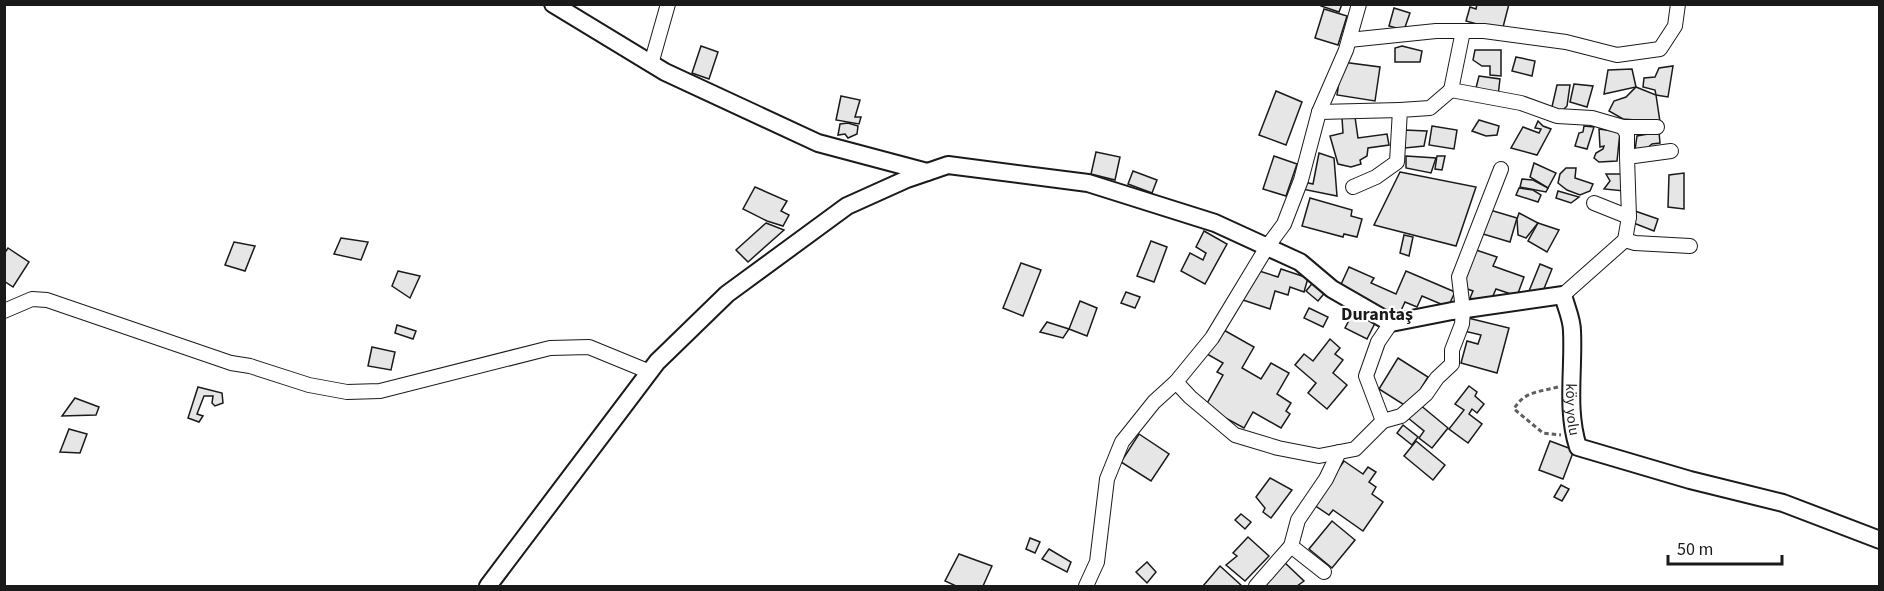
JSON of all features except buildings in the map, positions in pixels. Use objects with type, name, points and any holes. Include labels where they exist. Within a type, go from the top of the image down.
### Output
[{"type":"street","points":[[553,4],[665,72],[818,143],[927,172]]},
{"type":"street","points":[[651,64],[668,4]]},
{"type":"street","points":[[1086,586],[1097,562],[1107,479],[1122,441],[1154,402],[1176,382],[1212,338],[1267,247],[1284,224],[1301,180],[1319,112],[1349,40],[1359,4]]},
{"type":"street","points":[[1349,40],[1436,31],[1484,31],[1566,42],[1617,56],[1660,48],[1675,26],[1678,4]]},
{"type":"street","points":[[1319,112],[1430,108],[1451,90],[1463,31]]},
{"type":"street","points":[[1451,90],[1521,102],[1557,116],[1592,118],[1623,127],[1657,127]]},
{"type":"street","points":[[1353,187],[1376,177],[1397,162],[1400,110]]},
{"type":"street","points":[[488,586],[657,362],[727,294],[848,206],[927,172],[948,165],[1089,183],[1215,223],[1300,262],[1332,289],[1391,323],[1563,295],[1625,240],[1629,218],[1626,158],[1628,135],[1623,127]]},
{"type":"street","points":[[1626,158],[1671,151]]},
{"type":"street","points":[[1176,382],[1190,398],[1235,435],[1278,448],[1319,456],[1354,449],[1383,421],[1401,416],[1426,394],[1437,378],[1452,364],[1452,350],[1462,324],[1463,310],[1459,277],[1501,169]]},
{"type":"street","points":[[1594,203],[1629,218]]},
{"type":"street","points":[[1625,240],[1635,243],[1690,246]]},
{"type":"street","name":"köy yolu","points":[[1563,295],[1572,329],[1571,384],[1575,437],[1578,447],[1690,480],[1783,503],[1880,540]]},
{"type":"street","points":[[4,310],[32,299],[47,300],[231,363],[250,366],[309,385],[347,392],[380,391],[550,348],[589,347],[650,372]]},
{"type":"street","points":[[1383,421],[1366,376],[1378,342],[1391,323]]},
{"type":"street","points":[[1256,586],[1291,546],[1298,520],[1326,479],[1339,452]]},
{"type":"street","points":[[1291,546],[1324,572]]},
{"type":"path","points":[[1571,384],[1539,391],[1520,399],[1514,409],[1543,433],[1575,437]]},
{"type":"district","name":"Durantaş","points":[[1377,314]]}]
